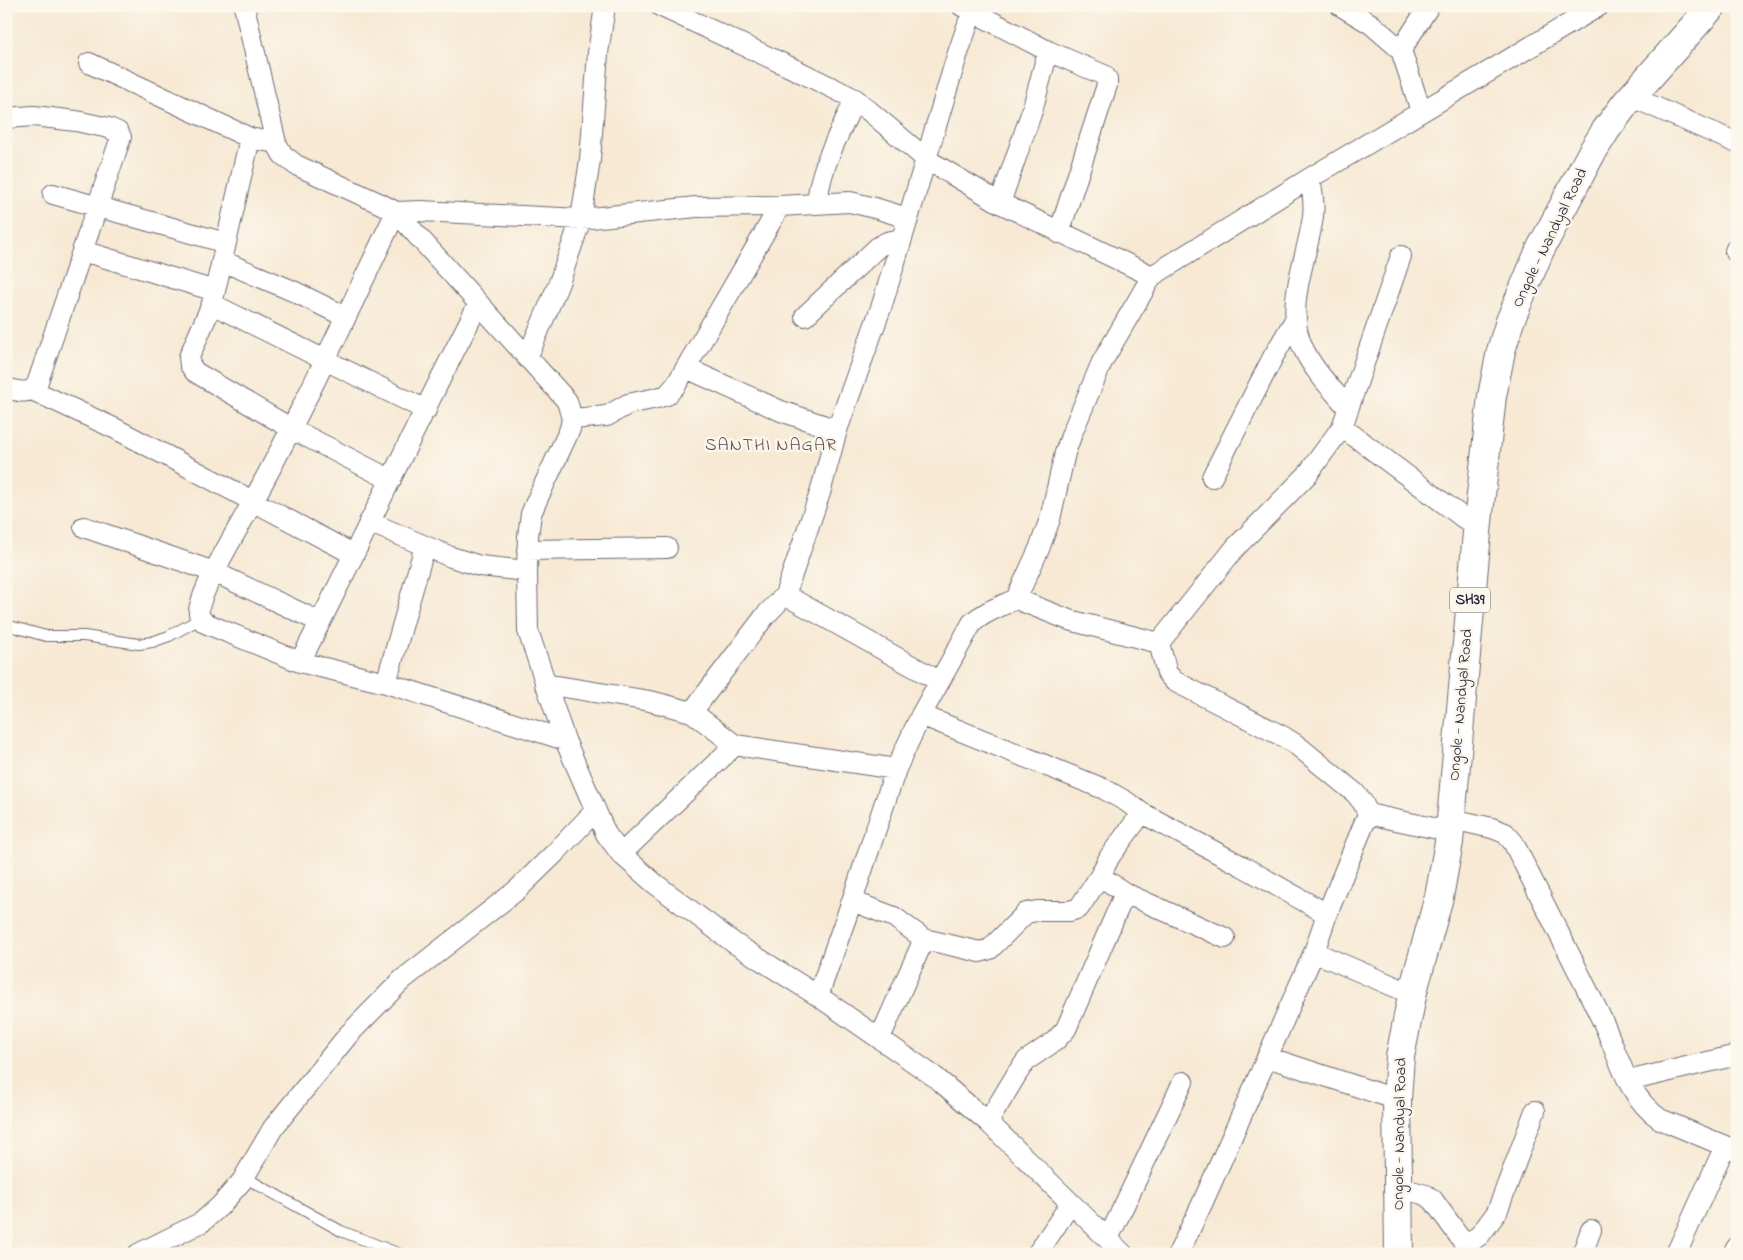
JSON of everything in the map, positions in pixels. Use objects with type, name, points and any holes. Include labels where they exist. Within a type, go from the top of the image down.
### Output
[{"type":"main road","name":"Ongole - Nandyal Road","points":[[1399,1254],[1397,1099],[1400,1057],[1412,991],[1439,897],[1466,519],[1481,380],[1487,347],[1510,280],[1558,178],[1588,129],[1612,97],[1691,6]]},
{"type":"main road","name":"Ongole - Nandyal Road","points":[[1388,1254],[1385,1132],[1386,1096],[1391,1046],[1400,990],[1445,824],[1492,396],[1501,351],[1510,321],[1548,236],[1591,154],[1606,130],[1632,97],[1712,6]]},
{"type":"street","points":[[244,6],[276,143],[283,155],[296,165],[396,212],[567,401],[572,419],[570,429],[533,508],[528,536],[528,631],[564,740],[606,834],[621,854],[654,883],[734,943],[818,996],[935,1077],[988,1122],[1123,1254]]},
{"type":"street","points":[[527,358],[558,283],[581,218],[590,160],[598,53],[605,6]]},
{"type":"street","points":[[660,6],[855,99],[926,159],[1000,203],[1059,233],[1152,276]]},
{"type":"street","points":[[1341,6],[1371,24],[1401,50],[1421,111]]},
{"type":"street","points":[[1401,50],[1429,6]]},
{"type":"street","points":[[818,996],[896,769],[920,715],[972,623],[982,614],[1016,599],[1039,549],[1050,519],[1065,453],[1072,432],[1102,362],[1152,276],[1310,178],[1598,6]]},
{"type":"street","points":[[692,712],[765,616],[785,595],[820,494],[837,430],[882,305],[969,7],[1048,51],[1104,75],[1107,79],[1107,85],[1059,233]]},
{"type":"street","points":[[1000,203],[1032,111],[1048,51]]},
{"type":"street","points":[[89,63],[250,138],[276,143]]},
{"type":"street","points":[[1632,97],[1737,143]]},
{"type":"street","points":[[817,203],[818,190],[829,156],[855,99]]},
{"type":"street","points":[[6,118],[34,116],[92,124],[118,132],[121,137],[37,384],[32,390]]},
{"type":"street","points":[[250,138],[214,297],[190,357],[190,365],[195,372],[292,429],[391,480]]},
{"type":"street","points":[[1310,178],[1313,214],[1297,294],[1296,318],[1298,336],[1304,351],[1348,408]]},
{"type":"street","points":[[52,194],[98,207],[224,252],[293,291],[346,317]]},
{"type":"street","points":[[396,212],[420,211],[581,218],[696,207],[780,206],[817,203],[862,204],[907,218]]},
{"type":"street","points":[[572,419],[607,416],[628,404],[667,394],[676,385],[780,206]]},
{"type":"street","points":[[396,212],[292,429],[214,572],[198,612],[200,619],[300,662],[375,686],[564,740]]},
{"type":"street","points":[[805,316],[878,247],[887,242],[901,239]]},
{"type":"street","points":[[82,251],[214,297],[325,360],[426,410]]},
{"type":"street","points":[[1159,643],[1236,548],[1307,475],[1342,427],[1401,256]]},
{"type":"street","points":[[300,662],[478,304]]},
{"type":"street","points":[[1212,477],[1272,357],[1296,318]]},
{"type":"street","points":[[686,368],[781,411],[837,430]]},
{"type":"street","points":[[6,388],[23,392],[32,390],[116,429],[353,554]]},
{"type":"street","points":[[1342,427],[1466,519]]},
{"type":"street","points":[[369,522],[425,546],[480,566],[527,570]]},
{"type":"street","points":[[84,527],[214,572],[320,622]]},
{"type":"street","points":[[375,686],[425,546]]},
{"type":"street","points":[[528,550],[667,548]]},
{"type":"street","points":[[785,595],[939,681]]},
{"type":"street","points":[[1016,599],[1069,620],[1159,643]]},
{"type":"street","points":[[1159,643],[1167,673],[1174,681],[1298,746],[1355,793],[1363,802],[1368,814],[1327,914],[1314,952],[1178,1254]]},
{"type":"street","points":[[545,684],[650,701],[692,712],[735,745],[896,769]]},
{"type":"street","points":[[920,715],[1104,789],[1142,813],[1327,914]]},
{"type":"street","points":[[621,854],[735,745]]},
{"type":"street","points":[[138,1254],[202,1222],[220,1206],[244,1177],[273,1128],[349,1034],[402,980],[517,890],[595,810]]},
{"type":"street","points":[[852,901],[894,917],[924,940],[980,952],[990,949],[1026,913],[1037,911],[1070,912],[1079,908],[1100,876],[1110,856],[1142,813]]},
{"type":"street","points":[[1368,814],[1505,833],[1513,842],[1604,1024],[1628,1081],[1638,1098],[1649,1112],[1660,1119],[1731,1148],[1676,1254]]},
{"type":"street","points":[[1100,876],[1125,893],[1225,938]]},
{"type":"street","points":[[988,1122],[1027,1060],[1055,1041],[1066,1029],[1125,893]]},
{"type":"street","points":[[880,1038],[924,940]]},
{"type":"street","points":[[1314,952],[1400,990]]},
{"type":"street","points":[[1628,1081],[1737,1055]]},
{"type":"street","points":[[1267,1057],[1386,1096]]},
{"type":"street","points":[[1108,1239],[1183,1082]]},
{"type":"street","points":[[1398,1187],[1426,1195],[1432,1200],[1469,1250],[1497,1212],[1535,1110]]},
{"type":"street","points":[[1036,1254],[1072,1204]]},
{"type":"street","points":[[1582,1254],[1592,1230]]},
{"type":"street","points":[[1734,1254],[1737,1247]]},
{"type":"lane","points":[[6,625],[46,636],[84,636],[139,644],[169,636],[200,619]]},
{"type":"lane","points":[[244,1177],[341,1231],[400,1254]]},
{"type":"district","name":"SANTHI NAGAR","points":[[771,446]]}]
